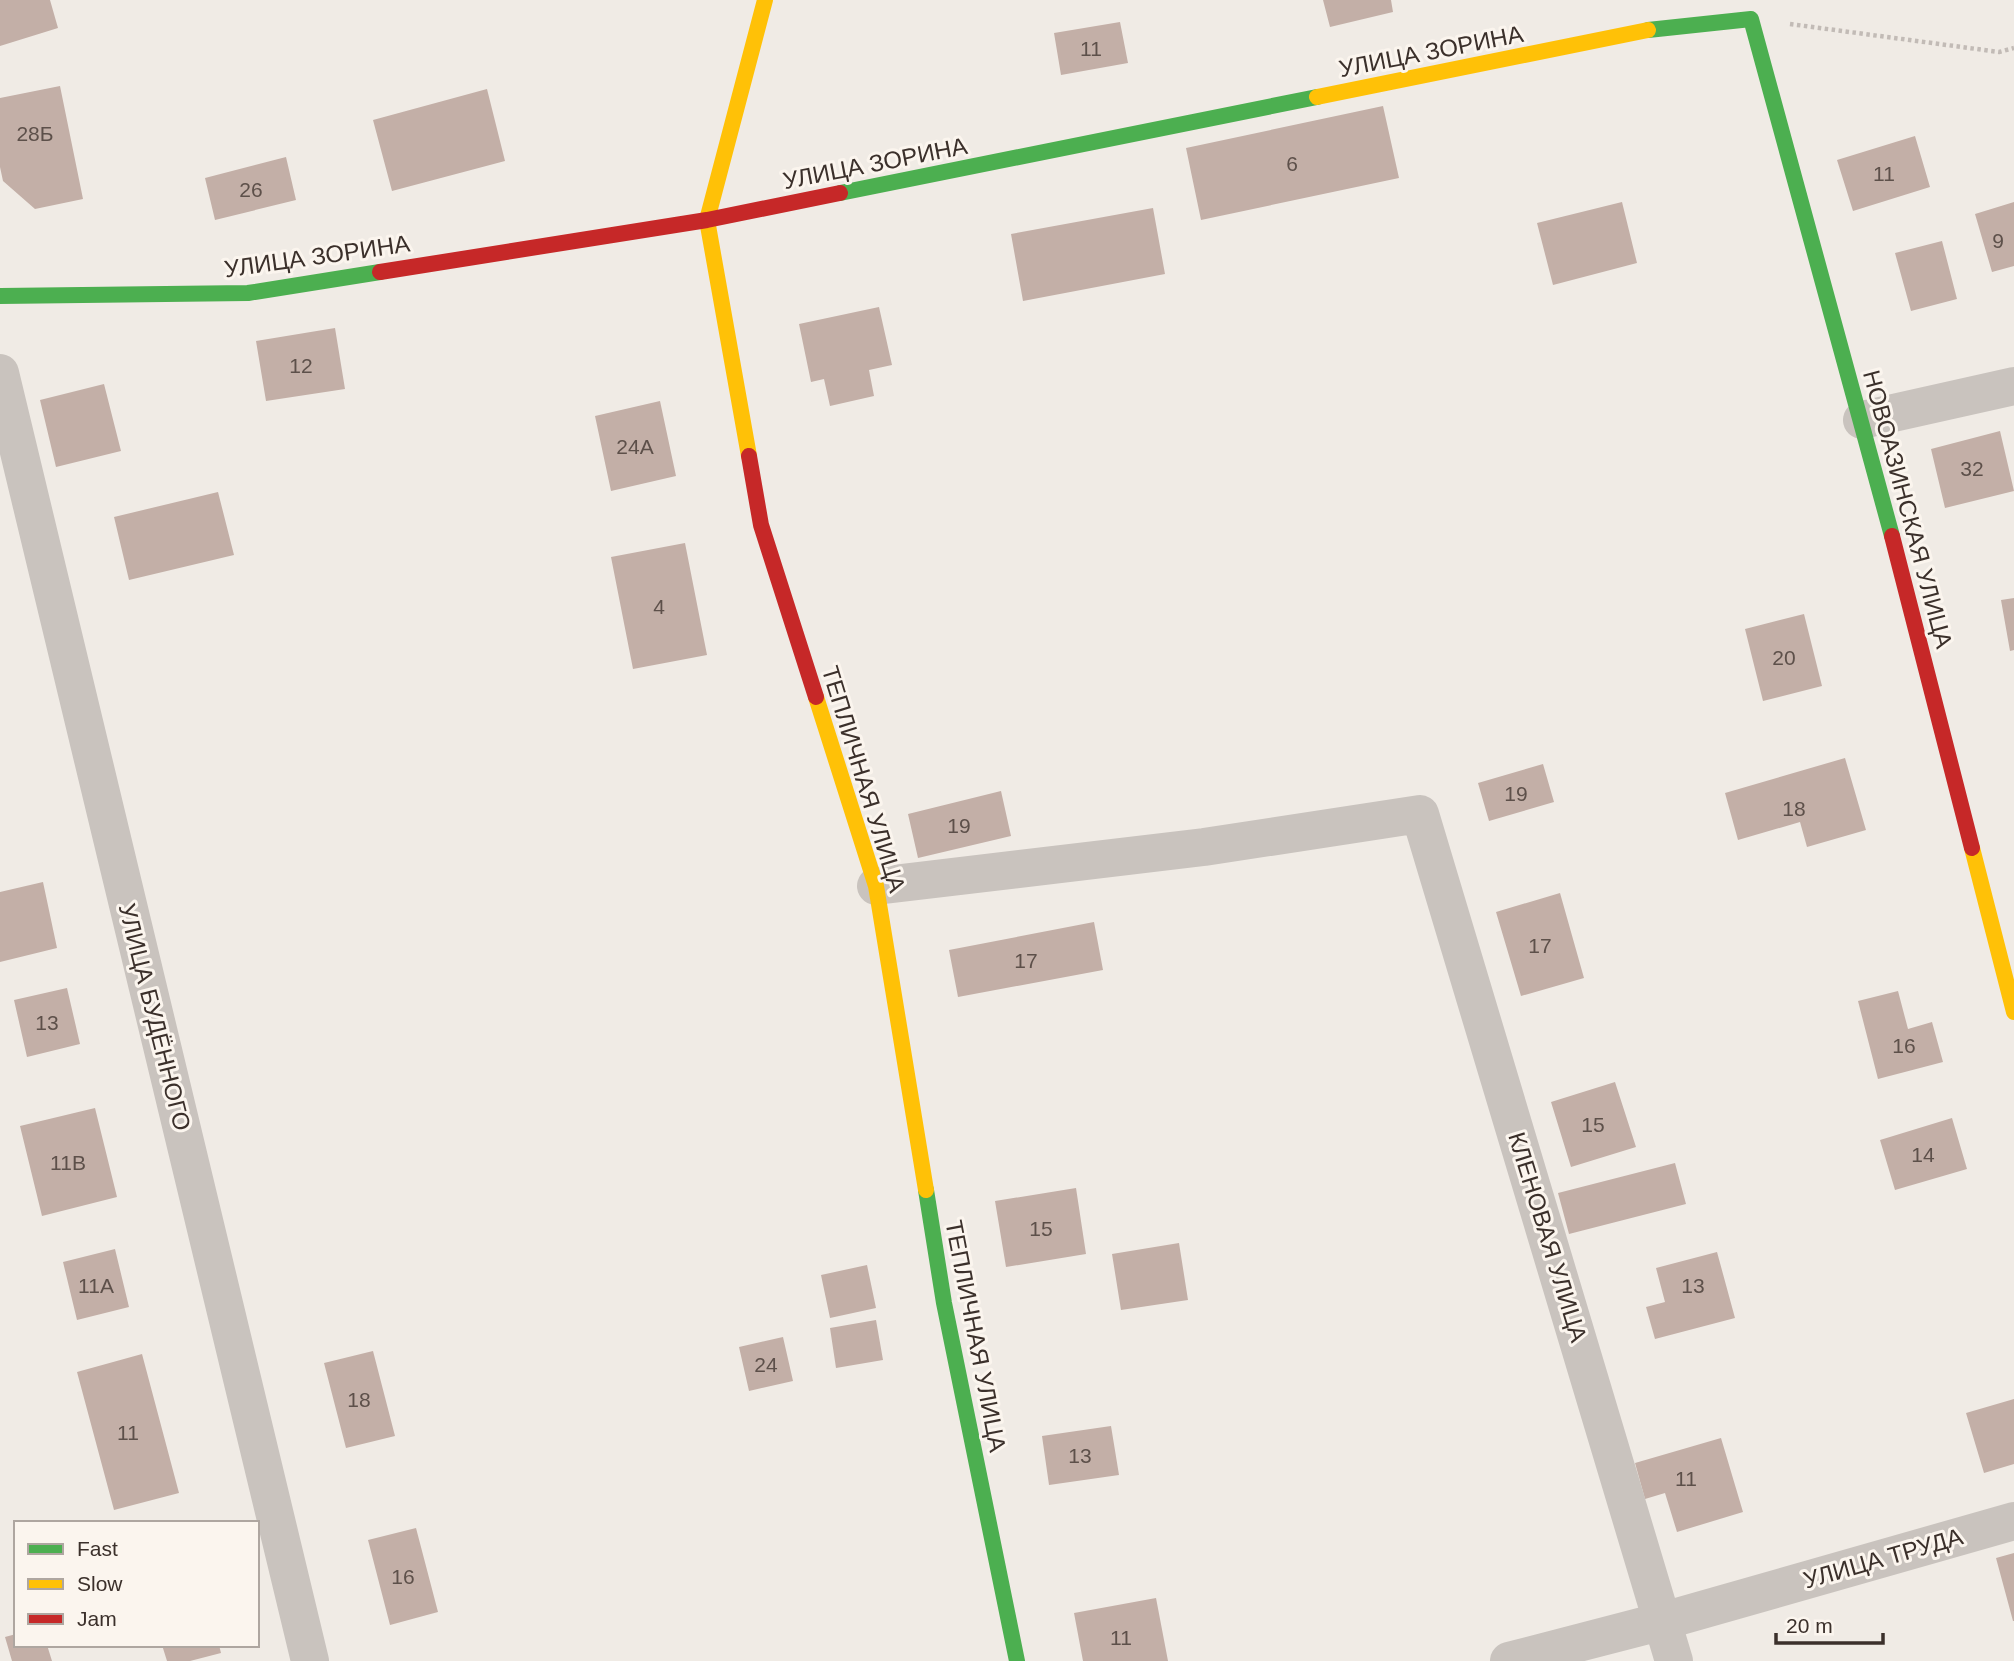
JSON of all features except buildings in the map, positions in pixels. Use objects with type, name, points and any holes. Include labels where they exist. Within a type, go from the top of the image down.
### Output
[{"type":"street","name":"ТЕПЛИЧНАЯ УЛИЦА","points":[[765,0],[707,220],[761,525],[876,886],[944,1303],[1017,1661]]},
{"type":"street","name":"УЛИЦА ЗОРИНА","points":[[0,296],[248,293],[707,220],[1660,28],[1751,19]]},
{"type":"street","name":"НОВОАЗИНСКАЯ УЛИЦА","points":[[1751,19],[2004,927],[2014,1012]]},
{"type":"street","name":"УЛИЦА БУДЁННОГО","points":[[0,373],[310,1661]]},
{"type":"street","points":[[1862,420],[2014,386]]},
{"type":"street","name":"КЛЕНОВАЯ УЛИЦА","points":[[876,886],[1204,847],[1420,814],[1674,1661]]},
{"type":"street","name":"УЛИЦА ТРУДА","points":[[1509,1661],[1663,1621],[2014,1521]]},
{"type":"path","points":[[1751,19],[1999,52],[2014,48]]},
{"type":"traffic: fast","points":[[1648,30],[1751,19],[1892,536]]},
{"type":"traffic: fast","points":[[840,193],[1317,97]]},
{"type":"traffic: fast","points":[[0,296],[248,293],[380,272]]},
{"type":"traffic: fast","points":[[926,1190],[944,1303],[1017,1661]]},
{"type":"traffic: slow","points":[[749,456],[707,220],[765,0]]},
{"type":"traffic: slow","points":[[1317,97],[1648,30]]},
{"type":"traffic: slow","points":[[816,697],[876,886],[926,1190]]},
{"type":"traffic: slow","points":[[1972,848],[2014,1012]]},
{"type":"traffic: jam","points":[[380,272],[707,220],[840,193]]},
{"type":"traffic: jam","points":[[749,456],[761,525],[816,697]]},
{"type":"traffic: jam","points":[[1892,536],[1972,848]]}]
